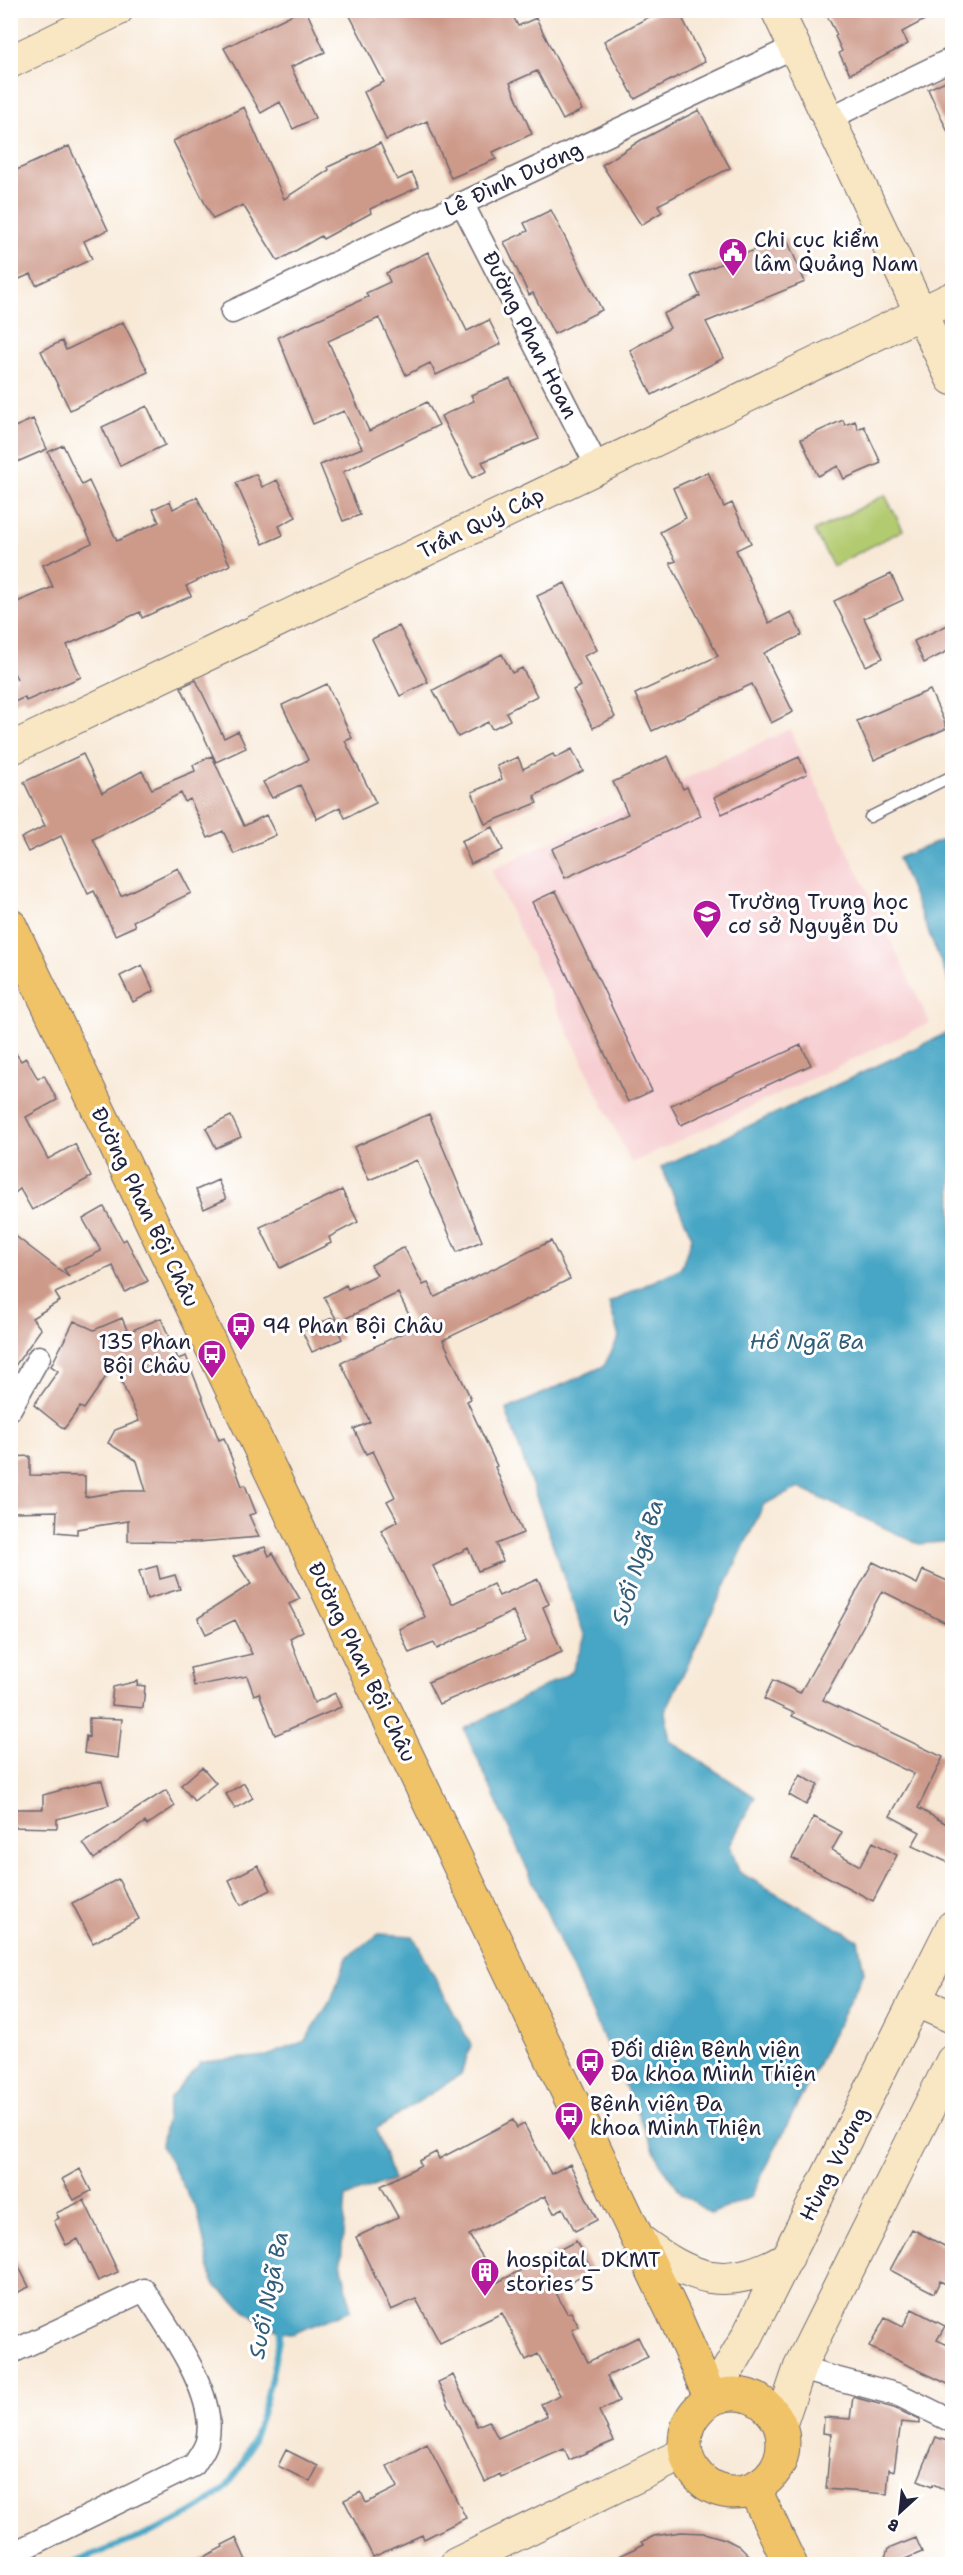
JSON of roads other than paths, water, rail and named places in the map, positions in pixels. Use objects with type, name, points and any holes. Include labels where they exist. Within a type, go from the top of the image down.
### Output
[{"type":"main road","name":"Đường Phan Bội Châu","points":[[10,925],[638,2239],[711,2399]]},
{"type":"main road","points":[[727,2394],[744,2395],[759,2401],[772,2412],[780,2426],[782,2448],[776,2469],[754,2488],[740,2492],[726,2492],[711,2487],[699,2479],[685,2453],[684,2437],[689,2422],[698,2409],[711,2399],[727,2394]]},
{"type":"main road","points":[[754,2488],[790,2565]]},
{"type":"street","points":[[777,10],[952,379]]},
{"type":"street","points":[[10,62],[106,13]]},
{"type":"street","name":"Lê Đình Dương","points":[[232,312],[794,46]]},
{"type":"street","points":[[828,119],[952,59]]},
{"type":"street","name":"Đường Phan Hoan","points":[[462,203],[598,468]]},
{"type":"street","name":"Trần Quý Cáp","points":[[10,748],[952,298]]},
{"type":"street","points":[[10,1409],[39,1357]]},
{"type":"street","name":"Hùng Vương","points":[[711,2399],[747,2337],[788,2257],[952,1927]]},
{"type":"street","points":[[916,2001],[952,2017]]},
{"type":"street","points":[[780,2426],[800,2368],[952,2061]]},
{"type":"street","points":[[638,2239],[663,2258],[712,2278],[735,2278],[761,2273],[788,2257]]},
{"type":"street","points":[[10,2353],[144,2290],[190,2366],[207,2409],[209,2430],[207,2443],[194,2465],[11,2552]]},
{"type":"street","points":[[800,2368],[899,2395],[952,2421]]},
{"type":"street","points":[[456,2565],[685,2453]]},
{"type":"lane","points":[[870,816],[952,776]]},
{"type":"water","points":[[952,836],[952,989],[898,858]]},
{"type":"water","name":"Hồ Ngã Ba","points":[[952,1017],[952,1541],[919,1544],[799,1488],[764,1504],[665,1712],[670,1741],[755,1797],[730,1845],[739,1872],[858,1940],[864,1972],[751,2197],[711,2214],[682,2194],[660,2163],[464,1729],[572,1672],[585,1637],[506,1410],[604,1366],[619,1337],[609,1303],[681,1268],[692,1237],[661,1167],[947,1033]]},
{"type":"water","points":[[379,1934],[413,1936],[471,2045],[461,2074],[376,2129],[393,2179],[346,2197],[341,2261],[351,2310],[292,2334],[264,2325],[213,2284],[198,2213],[161,2145],[170,2098],[201,2062],[267,2056],[305,2041],[331,2000],[347,1957]]},
{"type":"waterway","name":"Suối Ngã Ba","points":[[71,2564],[174,2522],[212,2500],[226,2487],[238,2472],[256,2432],[269,2387],[282,2324]]},
{"type":"place","name":"Chi cục kiểm lâm Quảng Nam","points":[[733,278]]},
{"type":"place","name":"Trường Trung học cơ sở Nguyễn Du","points":[[707,940]]},
{"type":"place","name":"94 Phan Bội Châu","points":[[241,1352]]},
{"type":"place","name":"135 Phan Bội Châu","points":[[212,1380]]},
{"type":"place","name":"Đối diện Bệnh viện Đa khoa Minh Thiện","points":[[590,2088]]},
{"type":"place","name":"Bệnh viện Đa khoa Minh Thiện","points":[[569,2142]]},
{"type":"place","name":"hospital_DKMT stories 5","points":[[485,2298]]}]
